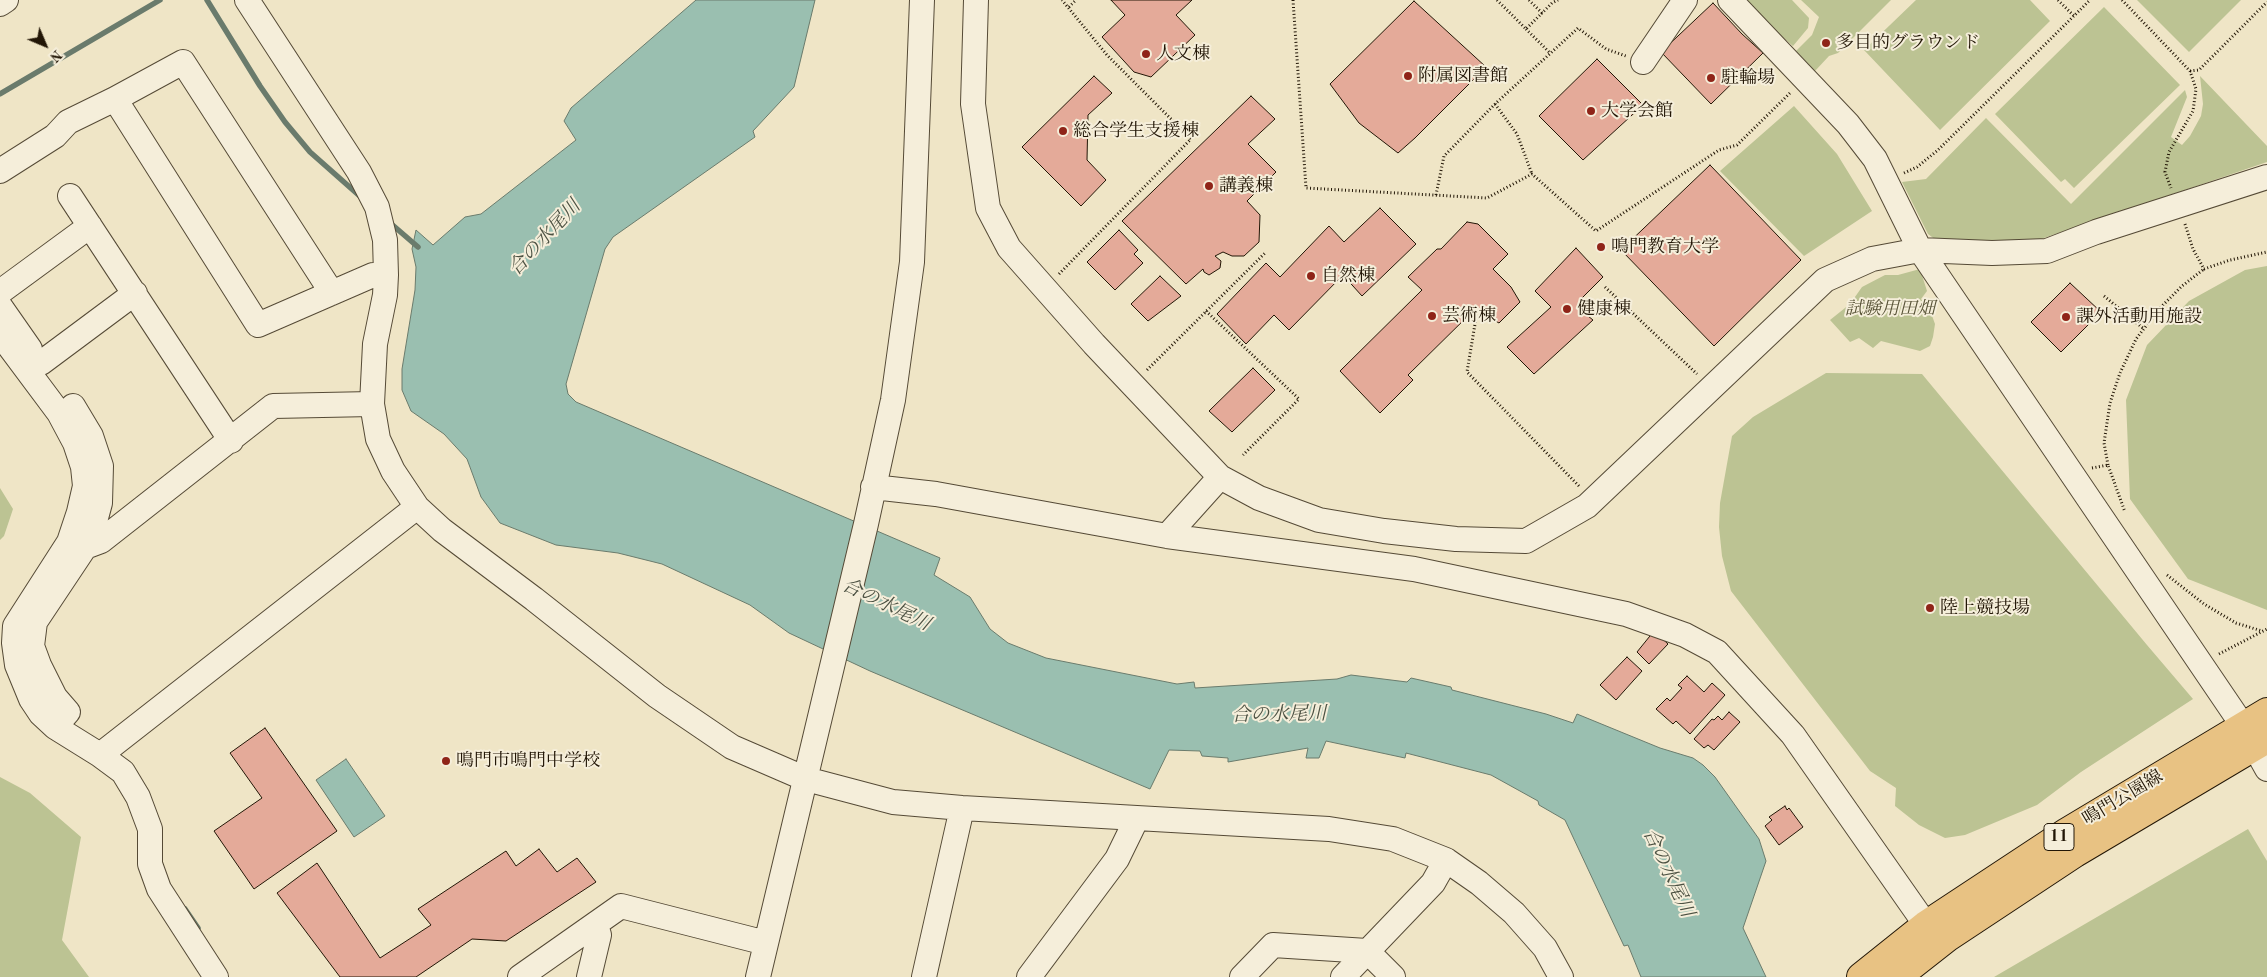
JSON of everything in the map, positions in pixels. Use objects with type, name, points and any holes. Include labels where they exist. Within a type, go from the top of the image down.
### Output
[{"type":"main road","name":"鳴門公園線","points":[[1897,977],[1948,937],[2075,853],[2258,745],[2267,712]]},
{"type":"main road","name":"鳴門公園線","points":[[1862,977],[1926,925],[2067,832],[2258,745]]},
{"type":"street","points":[[0,4],[6,0]]},
{"type":"street","points":[[247,0],[359,172],[377,207],[385,240],[386,275],[385,295],[375,344],[372,404],[382,447],[393,471],[417,507],[442,530],[534,599],[657,696],[732,747],[806,779],[893,802],[962,808],[1329,829],[1393,839],[1446,860],[1479,883],[1514,913],[1545,948],[1560,977]]},
{"type":"street","points":[[758,977],[866,524],[893,400],[912,262],[922,0]]},
{"type":"street","points":[[976,0],[973,104],[988,208],[1009,248],[1132,384],[1220,477],[1258,498],[1319,520],[1384,531],[1456,539],[1526,541],[1587,506],[1594,500],[1825,280],[1872,259],[1920,250],[1992,253],[2047,251],[2096,232],[2267,177]]},
{"type":"street","points":[[1643,62],[1686,0]]},
{"type":"street","points":[[1730,0],[1848,124],[1875,159],[1920,250],[2258,745]]},
{"type":"street","points":[[0,171],[55,136],[68,122],[183,62],[332,293]]},
{"type":"street","points":[[115,99],[258,325],[373,275],[386,275]]},
{"type":"street","points":[[70,196],[231,441]]},
{"type":"street","points":[[0,292],[90,226]]},
{"type":"street","points":[[41,363],[135,293]]},
{"type":"street","points":[[0,306],[71,403],[90,436],[101,466],[100,503],[93,529],[77,544],[34,622],[32,646],[55,697],[68,712],[56,727],[123,772],[138,797],[150,829],[150,864],[159,889],[216,977]]},
{"type":"street","points":[[0,334],[59,413],[75,443],[83,467],[84,486],[79,512],[77,544]]},
{"type":"street","points":[[77,544],[101,541],[231,441],[273,406],[372,404]]},
{"type":"street","points":[[1167,536],[1220,477]]},
{"type":"street","points":[[873,487],[936,494],[1167,536],[1414,570],[1626,614],[1685,635],[1718,652],[1793,735],[1926,925]]},
{"type":"street","points":[[100,755],[417,507]]},
{"type":"street","points":[[924,977],[962,808]]},
{"type":"street","points":[[1029,977],[1116,859],[1138,818]]},
{"type":"street","points":[[1343,977],[1433,882],[1446,860]]},
{"type":"street","points":[[520,977],[621,906],[766,943]]},
{"type":"street","points":[[588,977],[599,936],[596,924]]},
{"type":"street","points":[[1242,977],[1273,946],[1367,951],[1393,977]]},
{"type":"path","points":[[1045,288],[1191,139],[1107,55],[1062,0]]},
{"type":"path","points":[[1069,7],[1076,0]]},
{"type":"path","points":[[1293,0],[1306,188],[1487,198],[1532,174]]},
{"type":"path","points":[[1497,0],[1550,53]]},
{"type":"path","points":[[1529,0],[1542,13]]},
{"type":"path","points":[[1526,29],[1552,3],[1558,0]]},
{"type":"path","points":[[2058,0],[2074,16]]},
{"type":"path","points":[[1886,178],[1917,167],[1938,150],[2090,0]]},
{"type":"path","points":[[2122,0],[2190,71],[2196,89],[2193,111],[2169,152],[2165,172],[2193,249],[2204,270]]},
{"type":"path","points":[[2190,71],[2198,70],[2267,2]]},
{"type":"path","points":[[1436,195],[1444,156],[1495,104],[1578,28],[1606,49],[1643,62]]},
{"type":"path","points":[[1495,104],[1517,134],[1532,174],[1596,231],[1719,150],[1737,145],[1805,79]]},
{"type":"path","points":[[1132,384],[1266,252]]},
{"type":"path","points":[[2126,515],[2108,465],[2104,443],[2110,402],[2120,373],[2136,339],[2160,308],[2182,286],[2204,270],[2230,260],[2267,252]]},
{"type":"path","points":[[1605,287],[1712,388]]},
{"type":"path","points":[[2104,296],[2144,329]]},
{"type":"path","points":[[1206,311],[1299,399],[1243,455]]},
{"type":"path","points":[[1476,318],[1467,372],[1594,500]]},
{"type":"path","points":[[2071,472],[2108,465]]},
{"type":"path","points":[[2162,570],[2204,604],[2236,624],[2262,631]]},
{"type":"path","points":[[2201,663],[2267,629]]},
{"type":"green space","points":[[1743,0],[1792,0],[1809,18],[1808,28],[1793,46],[1754,13]]},
{"type":"green space","name":"多目的グラウンド","points":[[1801,0],[1891,0],[1838,53],[1829,56],[1815,71],[1796,51],[1812,35],[1819,17]]},
{"type":"green space","points":[[1916,0],[2030,0],[2050,21],[1940,130],[1864,50]]},
{"type":"green space","points":[[2137,0],[2241,0],[2189,52]]},
{"type":"green space","points":[[2104,7],[2180,85],[2074,188],[2065,179],[2061,182],[1995,114]]},
{"type":"green space","points":[[2200,76],[2267,146],[2267,162],[2035,241],[1936,240],[1928,234],[1902,182],[1926,179],[1986,118],[2071,204],[2185,90],[2187,97],[2171,137],[2182,145],[2190,136],[2201,116],[2203,104]]},
{"type":"green space","points":[[1794,106],[1837,154],[1872,211],[1804,256],[1720,171]]},
{"type":"green space","points":[[2267,266],[2267,610],[2188,579],[2130,499],[2126,400],[2147,345],[2189,301],[2245,270]]},
{"type":"green space","name":"試験用田畑","points":[[1920,269],[1927,291],[1921,299],[1931,313],[1935,324],[1930,346],[1920,351],[1881,341],[1873,348],[1859,338],[1850,342],[1830,320],[1850,304],[1862,287],[1885,275],[1898,275]]},
{"type":"green space","name":"陸上競技場","points":[[1826,373],[1922,374],[2193,699],[2081,772],[2037,805],[1965,835],[1945,838],[1919,825],[1895,806],[1896,788],[1870,771],[1731,591],[1722,556],[1719,527],[1720,503],[1732,436],[1753,417]]},
{"type":"green space","points":[[0,488],[13,509],[4,536],[0,540]]},
{"type":"green space","points":[[0,777],[30,793],[81,837],[62,940],[89,977],[0,977]]},
{"type":"green space","points":[[2248,829],[2267,861],[2267,977],[1994,977]]},
{"type":"water","name":"合の水尾川","points":[[696,0],[815,0],[794,87],[753,131],[755,137],[613,237],[605,249],[566,384],[568,394],[576,402],[940,558],[934,575],[970,597],[990,629],[1008,643],[1046,658],[1177,684],[1194,682],[1195,688],[1337,679],[1351,675],[1407,682],[1411,678],[1451,687],[1452,690],[1546,714],[1573,723],[1577,714],[1660,748],[1693,758],[1715,777],[1759,839],[1766,861],[1743,928],[1766,977],[1641,977],[1628,945],[1624,946],[1565,820],[1539,805],[1538,801],[1491,775],[1406,753],[1405,758],[1326,741],[1319,758],[1306,758],[1308,748],[1228,762],[1228,758],[1202,756],[1200,751],[1169,750],[1150,789],[870,671],[789,633],[750,605],[662,564],[618,553],[556,545],[500,523],[481,497],[467,459],[444,434],[411,411],[402,390],[402,369],[415,290],[416,267],[412,249],[416,230],[433,245],[465,217],[481,214],[576,140],[564,121],[571,108]]},
{"type":"water","points":[[346,759],[385,816],[354,837],[316,780]]},
{"type":"building","name":"人文棟","points":[[1111,0],[1192,0],[1176,15],[1195,35],[1151,77],[1134,72],[1102,37],[1125,15]]},
{"type":"building","name":"附属図書館","points":[[1414,1],[1486,67],[1398,153],[1359,123],[1330,84]]},
{"type":"building","name":"駐輪場","points":[[1713,3],[1763,53],[1711,104],[1661,52]]},
{"type":"building","name":"大学会館","points":[[1597,59],[1643,105],[1583,160],[1539,116]]},
{"type":"building","name":"総合学生支援棟","points":[[1094,76],[1112,93],[1088,115],[1087,160],[1106,180],[1081,206],[1022,147]]},
{"type":"building","name":"講義棟","points":[[1251,96],[1275,119],[1248,144],[1276,172],[1247,201],[1260,215],[1259,242],[1244,256],[1232,256],[1223,252],[1215,256],[1221,261],[1220,268],[1209,275],[1203,269],[1186,284],[1122,221]]},
{"type":"building","points":[[1710,165],[1801,260],[1714,346],[1621,250]]},
{"type":"building","name":"自然棟","points":[[1380,208],[1416,244],[1362,296],[1343,275],[1289,330],[1274,315],[1246,344],[1217,314],[1266,263],[1280,277],[1329,226],[1344,242]]},
{"type":"building","name":"芸術棟","points":[[1467,222],[1478,224],[1508,254],[1493,269],[1511,287],[1520,302],[1499,323],[1475,309],[1408,375],[1413,380],[1380,413],[1340,371],[1422,290],[1408,277],[1437,249],[1441,249]]},
{"type":"building","points":[[1119,230],[1138,250],[1134,254],[1143,263],[1115,290],[1087,262]]},
{"type":"building","name":"健康棟","points":[[1576,248],[1603,277],[1582,298],[1589,305],[1583,312],[1593,320],[1534,374],[1507,347],[1551,307],[1535,291]]},
{"type":"building","points":[[1160,276],[1181,296],[1148,321],[1131,304]]},
{"type":"building","name":"課外活動用施設","points":[[2070,283],[2101,312],[2061,352],[2031,322]]},
{"type":"building","points":[[1253,368],[1275,390],[1232,432],[1209,411]]},
{"type":"building","points":[[1654,631],[1668,644],[1649,664],[1637,652]]},
{"type":"building","points":[[1627,657],[1642,671],[1616,700],[1600,685]]},
{"type":"building","points":[[1687,676],[1704,692],[1712,683],[1725,695],[1690,734],[1676,721],[1673,724],[1656,709],[1667,698],[1670,701],[1682,688],[1678,685]]},
{"type":"building","points":[[1729,712],[1740,722],[1714,750],[1708,745],[1704,748],[1694,739],[1712,719],[1714,720],[1718,716],[1722,720]]},
{"type":"building","points":[[265,728],[337,831],[254,889],[214,831],[262,798],[230,753]]},
{"type":"building","points":[[1785,806],[1787,810],[1789,808],[1803,827],[1779,845],[1765,826],[1772,820],[1769,817]]},
{"type":"building","points":[[539,849],[557,872],[577,858],[596,882],[506,941],[472,939],[416,977],[340,977],[277,893],[317,863],[380,958],[431,925],[418,909],[506,851],[516,866]]},
{"type":"waterway","points":[[0,94],[160,0]]},
{"type":"waterway","points":[[207,0],[260,86],[285,122],[310,152],[362,198]]},
{"type":"waterway","points":[[389,222],[418,247]]},
{"type":"waterway","points":[[185,909],[198,928]]},
{"type":"place","name":"多目的グラウンド","points":[[1826,43]]},
{"type":"place","name":"人文棟","points":[[1146,54]]},
{"type":"place","name":"附属図書館","points":[[1408,76]]},
{"type":"place","name":"駐輪場","points":[[1711,78]]},
{"type":"place","name":"大学会館","points":[[1591,111]]},
{"type":"place","name":"総合学生支援棟","points":[[1063,131]]},
{"type":"place","name":"講義棟","points":[[1209,186]]},
{"type":"place","name":"鳴門教育大学","points":[[1601,247]]},
{"type":"place","name":"自然棟","points":[[1311,276]]},
{"type":"place","name":"健康棟","points":[[1567,309]]},
{"type":"place","name":"芸術棟","points":[[1432,316]]},
{"type":"place","name":"課外活動用施設","points":[[2066,317]]},
{"type":"place","name":"陸上競技場","points":[[1930,608]]},
{"type":"place","name":"鳴門市鳴門中学校","points":[[446,761]]}]
